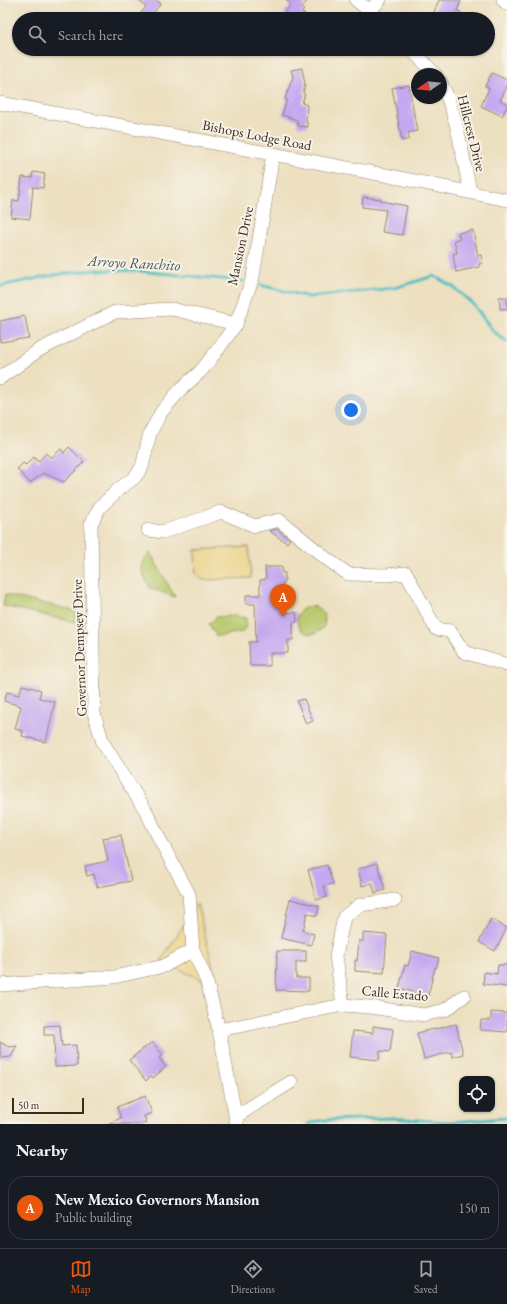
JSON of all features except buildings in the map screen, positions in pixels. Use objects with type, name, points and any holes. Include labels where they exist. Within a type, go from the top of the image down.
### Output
[{"type":"street","points":[[356,0],[370,12]]},
{"type":"street","points":[[375,12],[380,0]]},
{"type":"street","points":[[503,0],[507,4]]},
{"type":"street","points":[[418,56],[429,68]]},
{"type":"street","name":"Hillcrest Drive","points":[[447,99],[453,115],[470,192]]},
{"type":"street","name":"Bishops Lodge Road","points":[[0,103],[273,154],[507,200]]},
{"type":"street","name":"Mansion Drive","points":[[162,411],[180,390],[201,371],[236,324],[253,277],[273,154]]},
{"type":"street","points":[[0,378],[39,350],[115,312],[172,309],[236,324]]},
{"type":"street","name":"Governor Dempsey Drive","points":[[162,411],[150,433],[142,467],[135,477],[119,489],[100,507],[91,524],[94,713],[103,743],[146,811],[189,894],[193,950]]},
{"type":"street","points":[[148,530],[163,532],[221,512],[256,526],[279,520],[348,574],[386,575],[406,573],[436,629],[450,631],[464,652],[507,665]]},
{"type":"street","name":"Calle Estado","points":[[343,1005],[336,956],[344,916],[360,905],[395,900]]},
{"type":"street","points":[[0,985],[114,977],[164,966],[193,950],[206,979],[219,1030],[236,1121],[291,1082]]},
{"type":"street","name":"Calle Estado","points":[[219,1030],[343,1005],[370,1007],[424,1015],[445,1010],[464,996]]},
{"type":"green space","points":[[150,552],[175,597],[150,588],[143,574],[142,566]]},
{"type":"green space","points":[[5,595],[77,611],[75,622],[3,606]]},
{"type":"green space","points":[[311,606],[321,610],[325,620],[321,630],[311,634],[301,630],[297,620],[301,610]]},
{"type":"green space","points":[[234,616],[246,618],[246,626],[242,632],[216,636],[209,624],[216,617]]},
{"type":"sand","points":[[249,547],[251,578],[203,580],[196,574],[195,550]]},
{"type":"sand","points":[[197,904],[218,987],[161,961]]},
{"type":"waterway","name":"Arroyo Ranchito","points":[[0,286],[54,275],[95,270],[137,271],[243,281]]},
{"type":"waterway","points":[[260,285],[309,297],[394,288],[434,276],[452,286],[473,304],[493,331],[507,342]]},
{"type":"waterway","points":[[308,1124],[324,1120],[391,1118],[450,1122],[507,1118]]},
{"type":"place","name":"New Mexico Governors Mansion","points":[[283,617]]}]
